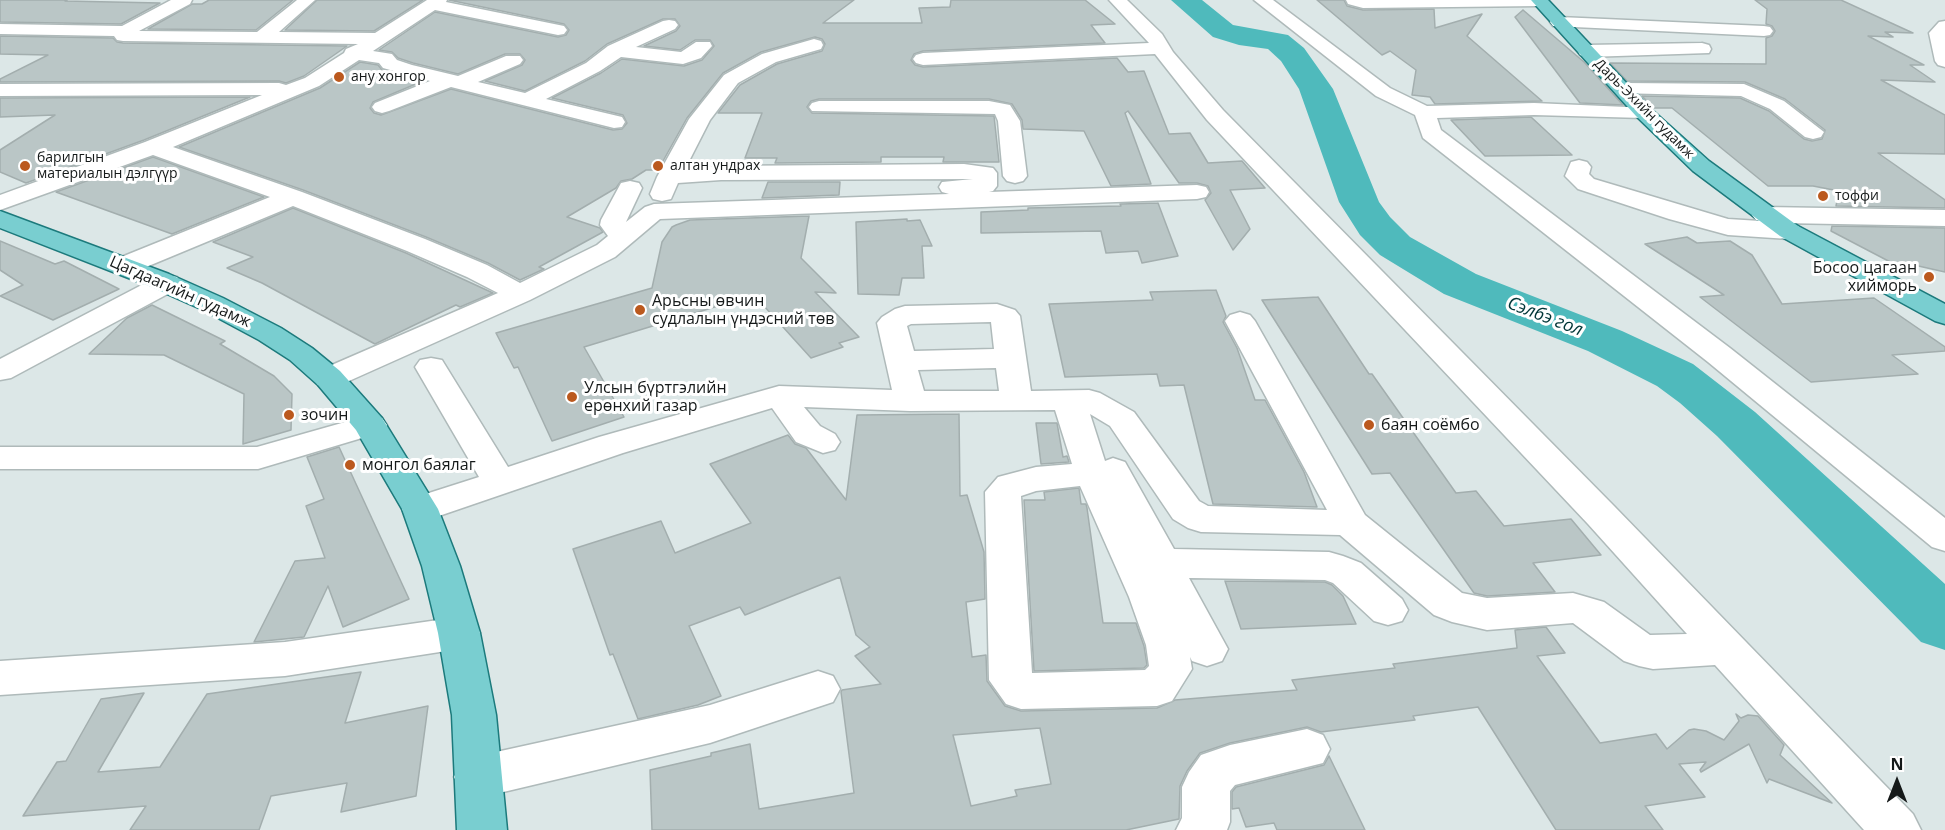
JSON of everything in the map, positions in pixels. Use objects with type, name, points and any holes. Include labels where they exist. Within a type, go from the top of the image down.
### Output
[{"type":"main road","name":"Дарь-Эхийн гудамж","points":[[1539,1],[1643,112],[1701,166],[1789,231],[1855,268],[1939,310]]},
{"type":"main road","name":"Цагдаагийн гудамж","points":[[0,219],[167,284],[213,304],[270,334],[301,354],[329,378],[370,425],[420,508],[441,566],[459,633],[474,715],[482,830]]},
{"type":"street","points":[[0,29],[125,31],[184,0]]},
{"type":"street","points":[[261,37],[307,0]]},
{"type":"street","points":[[1262,0],[1383,92],[1424,112],[1534,109],[1643,112]]},
{"type":"street","points":[[1354,0],[1363,3],[1539,1]]},
{"type":"street","points":[[1114,1],[1156,38],[1215,115],[1601,515],[1896,830]]},
{"type":"street","points":[[0,203],[153,147],[312,82],[436,2],[558,30]]},
{"type":"street","points":[[1636,7],[1669,27]]},
{"type":"street","points":[[1559,22],[1764,31]]},
{"type":"street","points":[[526,100],[592,67],[617,51],[615,50],[669,25]]},
{"type":"street","points":[[1945,26],[1938,33],[1945,61]]},
{"type":"street","points":[[125,31],[123,36],[376,39]]},
{"type":"street","points":[[656,208],[669,177],[700,119],[731,80],[742,71],[769,58],[814,45]]},
{"type":"street","points":[[617,51],[683,58],[694,54],[703,46]]},
{"type":"street","points":[[923,59],[1162,48]]},
{"type":"street","points":[[1587,51],[1732,48]]},
{"type":"street","points":[[354,53],[385,58],[390,64],[397,66],[614,122]]},
{"type":"street","points":[[382,107],[513,60]]},
{"type":"street","points":[[742,71],[777,75]]},
{"type":"street","points":[[0,90],[296,88]]},
{"type":"street","points":[[1623,89],[1744,90],[1777,105],[1813,132]]},
{"type":"street","points":[[819,107],[989,107],[1003,109],[1009,121],[1015,176]]},
{"type":"street","points":[[1424,112],[1431,133],[1719,355],[1945,538]]},
{"type":"street","points":[[153,147],[293,197],[416,245],[477,271],[520,294]]},
{"type":"street","points":[[1579,167],[1576,176],[1586,184],[1678,214],[1728,227],[1789,231]]},
{"type":"street","points":[[669,177],[721,173],[964,171],[1015,176],[1060,177]]},
{"type":"street","points":[[329,378],[520,294],[606,251],[656,208],[701,189],[985,186],[985,173]]},
{"type":"street","points":[[622,238],[613,225],[630,188]]},
{"type":"street","points":[[656,208],[1197,192]]},
{"type":"street","points":[[124,266],[293,197]]},
{"type":"street","points":[[1765,215],[1945,218]]},
{"type":"street","points":[[0,371],[167,284]]},
{"type":"street","points":[[910,401],[892,323],[905,315],[997,313],[1005,316],[1016,401]]},
{"type":"street","points":[[1240,321],[1347,512],[1347,520]]},
{"type":"street","points":[[902,360],[1010,358]]},
{"type":"street","points":[[431,367],[500,482]]},
{"type":"street","points":[[420,508],[611,445],[779,396],[910,401],[1089,400],[1122,419],[1186,510],[1201,519],[1336,523],[1347,520]]},
{"type":"street","points":[[779,396],[808,434],[823,442]]},
{"type":"street","points":[[1069,400],[1090,467],[1149,597],[1167,645],[1171,669],[1157,688],[1021,691],[1011,680],[1003,492],[1011,485],[1090,467],[1104,462],[1112,468],[1207,649]]},
{"type":"street","points":[[0,459],[258,458],[370,425]]},
{"type":"street","points":[[1347,520],[1448,604],[1466,611],[1487,614],[1573,608],[1590,613],[1639,649],[1653,652],[1725,648]]},
{"type":"street","points":[[1162,562],[1329,566],[1347,573],[1388,610]]},
{"type":"street","points":[[0,678],[285,658],[459,633]]},
{"type":"street","points":[[478,777],[710,724],[818,689]]},
{"type":"street","points":[[1201,830],[1206,822],[1206,787],[1218,770],[1230,765],[1307,749]]},
{"type":"building","points":[[0,0],[160,3],[121,24],[0,22]]},
{"type":"building","points":[[209,0],[293,0],[256,30],[148,29],[192,4],[202,4]]},
{"type":"building","points":[[317,0],[423,0],[374,31],[285,30]]},
{"type":"building","points":[[449,0],[854,0],[823,23],[922,23],[919,8],[950,7],[951,0],[1085,0],[1115,24],[1091,25],[1105,43],[923,51],[914,54],[911,60],[915,65],[923,67],[1117,58],[1128,72],[1144,71],[1169,134],[1190,133],[1208,163],[1242,161],[1265,188],[1230,190],[1250,229],[1233,250],[1205,200],[1211,193],[1208,186],[1197,183],[1179,183],[1128,111],[1125,113],[1151,184],[1111,186],[1084,131],[1023,129],[1022,120],[1012,104],[989,99],[819,99],[811,101],[807,107],[812,113],[994,116],[999,162],[943,162],[944,157],[881,157],[881,162],[775,163],[777,158],[745,158],[762,113],[718,113],[740,85],[777,64],[822,51],[825,44],[822,39],[815,37],[761,52],[723,73],[687,118],[658,170],[646,170],[632,179],[621,181],[616,188],[567,217],[600,228],[603,232],[539,267],[544,269],[520,280],[488,263],[426,237],[303,190],[179,147],[320,88],[360,62],[378,65],[382,70],[423,81],[373,102],[370,108],[374,113],[381,115],[451,89],[613,130],[622,129],[627,123],[623,115],[552,98],[601,73],[622,59],[684,66],[702,60],[714,46],[710,40],[695,40],[680,50],[644,46],[676,31],[680,26],[675,19],[663,19],[607,44],[585,61],[525,91],[485,81],[522,65],[525,60],[520,54],[505,54],[458,74],[413,63],[398,58],[392,52],[379,50],[435,12],[558,37],[566,35],[569,30],[564,24]]},
{"type":"building","points":[[1317,0],[1344,0],[1347,6],[1363,10],[1434,9],[1435,28],[1482,14],[1467,36],[1542,101],[1435,104],[1430,97],[1412,95],[1416,70],[1390,51],[1382,55]]},
{"type":"building","points":[[1755,0],[1841,0],[1913,33],[1885,32],[1893,37],[1868,36],[1924,65],[1910,65],[1935,82],[1881,80],[1945,115],[1945,154],[1878,153],[1945,200],[1945,208],[1836,206],[1839,191],[1813,186],[1768,186],[1672,108],[1653,108],[1642,96],[1740,98],[1769,111],[1804,139],[1812,141],[1822,139],[1825,130],[1785,99],[1745,82],[1627,81],[1610,63],[1766,64],[1766,38],[1772,36],[1775,31],[1772,26],[1766,24],[1767,9]]},
{"type":"building","points":[[1523,10],[1584,62],[1623,105],[1580,103],[1515,17]]},
{"type":"building","points":[[0,36],[113,38],[123,43],[347,46],[304,76],[286,83],[279,81],[0,82],[0,79],[48,55],[0,54]]},
{"type":"building","points":[[250,97],[144,140],[26,183],[0,172],[0,150],[55,115],[0,117],[0,98]]},
{"type":"building","points":[[1531,117],[1572,155],[1485,156],[1451,120]]},
{"type":"building","points":[[153,157],[264,197],[172,234],[56,192]]},
{"type":"building","points":[[768,182],[840,182],[839,195],[762,198]]},
{"type":"building","points":[[1158,203],[1178,256],[1142,263],[1138,251],[1106,253],[1101,231],[981,233],[981,212]]},
{"type":"building","points":[[293,208],[406,253],[493,293],[460,307],[456,305],[375,344],[262,283],[227,268],[253,257],[213,242]]},
{"type":"building","points":[[809,216],[801,258],[836,293],[815,292],[859,337],[839,343],[843,347],[811,358],[754,295],[584,347],[624,417],[552,441],[518,367],[514,368],[496,333],[652,288],[662,242],[672,227],[676,225],[690,220]]},
{"type":"building","points":[[907,219],[907,221],[920,220],[932,246],[922,246],[924,278],[902,278],[899,295],[858,294],[856,222]]},
{"type":"building","points":[[1832,226],[1945,228],[1945,272],[1914,265],[1896,265],[1831,231]]},
{"type":"building","points":[[1687,237],[1697,243],[1730,241],[1752,255],[1782,304],[1874,298],[1945,347],[1945,351],[1892,355],[1918,374],[1811,382],[1700,297],[1724,295],[1645,244]]},
{"type":"building","points":[[0,241],[55,264],[64,261],[119,289],[53,320],[0,296],[23,285],[0,270]]},
{"type":"building","points":[[1216,290],[1226,316],[1223,322],[1237,348],[1255,400],[1265,400],[1304,472],[1317,507],[1213,504],[1184,385],[1160,386],[1157,374],[1065,377],[1049,304],[1153,300],[1150,292]]},
{"type":"building","points":[[1318,297],[1369,374],[1372,374],[1456,493],[1476,491],[1504,526],[1571,519],[1601,555],[1533,563],[1555,592],[1487,596],[1474,593],[1390,473],[1372,474],[1262,300]]},
{"type":"building","points":[[152,305],[225,341],[220,344],[274,376],[292,394],[291,430],[243,444],[244,394],[164,355],[89,354],[127,318]]},
{"type":"building","points":[[959,414],[960,496],[967,495],[984,552],[985,599],[966,602],[972,657],[986,655],[987,681],[1005,706],[1021,711],[1157,708],[1175,700],[1297,690],[1292,680],[1395,668],[1393,664],[1517,648],[1515,630],[1546,627],[1565,653],[1537,656],[1600,743],[1656,734],[1667,749],[1689,730],[1694,729],[1706,731],[1724,740],[1739,721],[1736,714],[1741,718],[1748,715],[1758,716],[1784,745],[1780,755],[1832,803],[1769,779],[1767,783],[1749,744],[1701,772],[1706,762],[1679,764],[1705,797],[1645,806],[1663,830],[1556,830],[1478,707],[1413,716],[1415,720],[1321,732],[1307,727],[1230,743],[1200,753],[1180,786],[1179,819],[1126,830],[652,830],[650,770],[711,756],[711,753],[750,744],[759,809],[854,793],[841,692],[881,684],[855,656],[870,647],[856,635],[840,577],[745,615],[740,607],[689,626],[721,696],[698,705],[638,719],[613,654],[610,655],[573,549],[661,521],[675,553],[751,523],[710,464],[788,435],[795,444],[806,448],[846,500],[857,415]],"holes":[[[1040,728],[1051,784],[1015,790],[1017,796],[971,806],[953,735]]]},
{"type":"building","points":[[1036,423],[1057,423],[1063,457],[1067,456],[1069,462],[1041,464]]},
{"type":"building","points":[[339,447],[409,599],[343,627],[328,586],[304,637],[254,642],[295,561],[325,558],[306,506],[324,499],[307,457]]},
{"type":"building","points":[[1079,488],[1081,504],[1086,504],[1087,508],[1103,623],[1136,623],[1144,646],[1147,665],[1144,668],[1034,671],[1024,500],[1045,500],[1044,492]]},
{"type":"building","points":[[1225,581],[1325,582],[1332,585],[1343,596],[1356,624],[1241,629]]},
{"type":"building","points":[[361,672],[345,723],[428,706],[416,796],[341,812],[347,783],[271,796],[259,830],[130,830],[146,806],[23,816],[57,762],[66,761],[101,699],[144,693],[98,772],[160,767],[207,694]]},
{"type":"building","points":[[1329,756],[1365,830],[1277,830],[1274,823],[1246,827],[1239,808],[1232,809],[1232,792],[1236,787],[1324,765]]},
{"type":"waterway","name":"Сэлбэ гол","points":[[1185,0],[1223,31],[1239,36],[1277,41],[1293,55],[1316,89],[1359,202],[1375,226],[1395,246],[1460,284],[1605,341],[1675,375],[1736,424],[1945,624]]},
{"type":"place","name":"ану хонгор","points":[[339,77]]},
{"type":"place","name":"барилгын материалын дэлгүүр","points":[[25,166]]},
{"type":"place","name":"алтан ундрах","points":[[658,166]]},
{"type":"place","name":"тоффи","points":[[1823,196]]},
{"type":"place","name":"Босоо цагаан хийморь","points":[[1929,277]]},
{"type":"place","name":"Арьсны өвчин судлалын үндэсний төв","points":[[640,310]]},
{"type":"place","name":"Улсын бүртгэлийн ерөнхий газар","points":[[572,397]]},
{"type":"place","name":"зочин","points":[[289,415]]},
{"type":"place","name":"баян соёмбо","points":[[1369,425]]},
{"type":"place","name":"монгол баялаг","points":[[350,465]]}]
